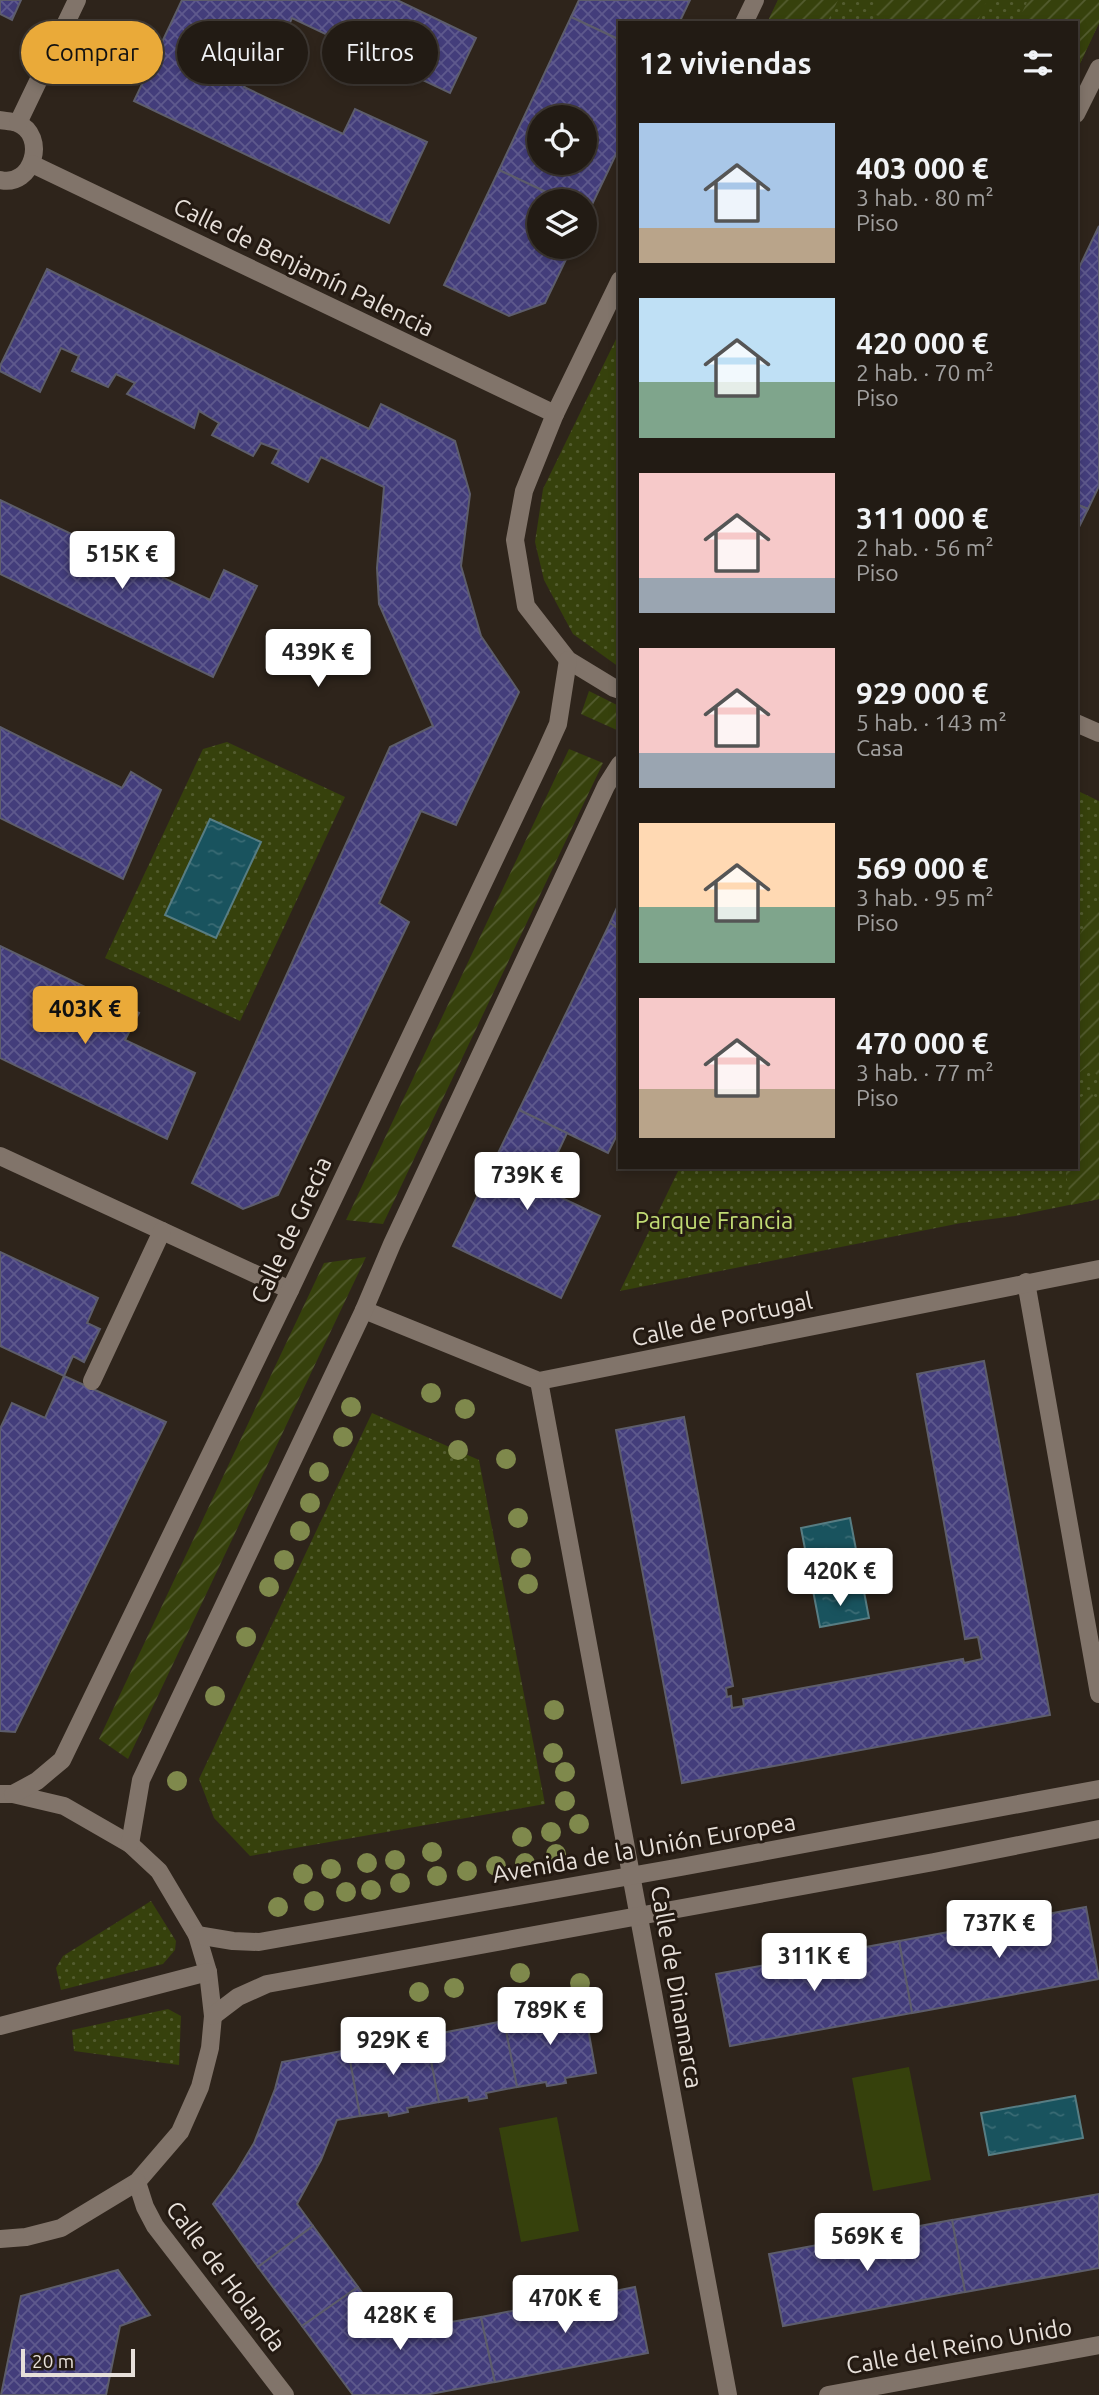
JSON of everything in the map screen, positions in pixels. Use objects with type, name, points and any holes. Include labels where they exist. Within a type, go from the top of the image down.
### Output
[{"type":"street","points":[[0,180],[6,182],[21,176],[32,164],[35,149],[29,132],[9,121],[76,0]]},
{"type":"street","points":[[745,21],[755,0]]},
{"type":"street","points":[[1078,110],[1099,68]]},
{"type":"street","name":"Calle de Benjamín Palencia","points":[[32,164],[555,414]]},
{"type":"street","points":[[618,284],[555,414],[524,491],[515,540],[526,606],[568,660],[618,689]]},
{"type":"street","name":"Calle de Grecia","points":[[7,1794],[37,1781],[62,1760],[290,1290],[558,724],[568,660]]},
{"type":"street","points":[[1078,724],[1099,733]]},
{"type":"street","points":[[130,1844],[141,1780],[364,1310],[392,1244],[606,786],[618,767]]},
{"type":"street","points":[[0,1156],[290,1290]]},
{"type":"street","points":[[92,1381],[162,1231]]},
{"type":"street","name":"Calle de Portugal","points":[[539,1381],[1099,1269]]},
{"type":"street","points":[[1026,1282],[1099,1694]]},
{"type":"street","points":[[364,1310],[539,1381]]},
{"type":"street","name":"Calle de Dinamarca","points":[[539,1381],[728,2395]]},
{"type":"street","name":"Avenida de la Unión Europea","points":[[197,1936],[259,1942],[1099,1789]]},
{"type":"street","points":[[0,2239],[26,2237],[61,2228],[137,2182],[180,2132],[201,2087],[210,2048],[213,2016],[208,1972],[197,1936],[159,1871],[130,1844],[64,1806],[7,1794]]},
{"type":"street","points":[[213,2016],[237,1997],[267,1984],[934,1862],[1099,1829]]},
{"type":"street","points":[[0,2026],[208,1972]]},
{"type":"street","name":"Calle de Holanda","points":[[137,2182],[155,2226],[285,2395]]},
{"type":"street","name":"Calle del Reino Unido","points":[[828,2395],[1099,2345]]},
{"type":"green space","points":[[778,0],[1099,0],[1099,23],[1078,68],[1078,21],[768,21]]},
{"type":"green space","points":[[778,0],[838,0],[828,21],[768,21]]},
{"type":"green space","points":[[878,0],[987,0],[978,21],[889,21],[872,13]]},
{"type":"green space","points":[[1028,0],[1099,0],[1099,23],[1078,68],[1078,21],[1018,21]]},
{"type":"green space","points":[[618,335],[618,666],[573,634],[544,580],[535,542],[543,489]]},
{"type":"green space","points":[[589,691],[618,706],[618,731],[581,714]]},
{"type":"green space","points":[[227,742],[345,797],[240,1021],[105,958],[203,749]]},
{"type":"green space","points":[[569,749],[603,763],[383,1224],[346,1220]]},
{"type":"green space","name":"Parque Francia","points":[[1078,791],[1099,801],[1099,1199],[1015,1216],[961,1223],[620,1291],[679,1169],[1078,1169]]},
{"type":"green space","points":[[1099,897],[1099,1077],[1088,1066],[1078,1074],[1078,938]]},
{"type":"green space","points":[[1089,1091],[1099,1101],[1099,1199],[1071,1205],[1065,1169],[1078,1169],[1078,1099]]},
{"type":"green space","points":[[366,1257],[128,1759],[99,1739],[324,1263]]},
{"type":"green space","points":[[372,1413],[479,1460],[545,1804],[250,1856],[214,1818],[199,1779]]},
{"type":"green space","points":[[151,1901],[176,1941],[175,1950],[163,1964],[61,1990],[56,1968],[63,1956]]},
{"type":"green space","points":[[168,2009],[181,2016],[179,2065],[74,2051],[72,2030]]},
{"type":"green space","points":[[909,2067],[931,2180],[873,2191],[852,2078]]},
{"type":"green space","points":[[557,2117],[579,2231],[521,2242],[499,2128]]},
{"type":"water","points":[[210,819],[261,842],[216,938],[165,915]]},
{"type":"water","points":[[850,1518],[869,1618],[820,1627],[801,1528]]},
{"type":"water","points":[[1075,2096],[1083,2138],[989,2155],[981,2113]]},
{"type":"building","points":[[0,0],[21,0],[12,20],[0,14]]},
{"type":"building","points":[[182,0],[397,0],[476,38],[450,93],[431,84],[438,84],[438,21],[322,21],[322,32],[308,26],[308,21],[292,18],[291,21],[177,21],[177,84],[245,84],[244,87],[343,134],[355,109],[427,142],[389,223],[134,101],[142,84],[163,84],[163,40]]},
{"type":"building","points":[[579,0],[690,0],[680,21],[618,21],[618,39],[571,17]]},
{"type":"building","points":[[571,17],[618,39],[618,150],[597,194],[597,189],[539,189],[499,170],[527,110],[527,175],[597,175],[597,105],[530,105]]},
{"type":"building","points":[[499,170],[539,189],[527,189],[527,259],[566,259],[545,303],[509,316],[444,285]]},
{"type":"building","points":[[1099,226],[1099,486],[1088,509],[1078,505],[1078,270]]},
{"type":"building","points":[[47,269],[369,429],[381,404],[455,441],[470,494],[461,566],[481,636],[519,692],[456,825],[421,811],[379,903],[409,922],[278,1195],[243,1209],[192,1183],[390,747],[433,726],[379,604],[377,568],[384,487],[321,457],[308,482],[272,463],[279,450],[261,443],[253,456],[212,435],[219,423],[199,411],[194,428],[127,394],[135,383],[116,374],[108,387],[72,371],[79,356],[61,348],[40,392],[0,371]]},
{"type":"building","points":[[0,500],[210,600],[224,570],[257,586],[213,677],[0,574]]},
{"type":"building","points":[[1078,505],[1088,509],[1078,529]]},
{"type":"building","points":[[0,727],[122,788],[131,772],[161,790],[123,879],[0,818]]},
{"type":"building","points":[[618,905],[618,929],[610,923]]},
{"type":"building","points":[[610,923],[618,929],[618,1133],[608,1153],[519,1110]]},
{"type":"building","points":[[0,946],[139,1013],[125,1040],[195,1073],[167,1139],[0,1058]]},
{"type":"building","points":[[519,1110],[567,1133],[541,1188],[600,1216],[561,1298],[453,1246]]},
{"type":"building","points":[[0,1252],[98,1298],[87,1323],[100,1329],[84,1362],[73,1356],[64,1376],[0,1346]]},
{"type":"building","points":[[984,1361],[1050,1715],[682,1783],[616,1430],[684,1417],[733,1686],[726,1688],[727,1697],[731,1696],[732,1708],[744,1706],[743,1699],[963,1659],[964,1663],[982,1659],[978,1637],[965,1639],[917,1374]]},
{"type":"building","points":[[64,1376],[166,1422],[15,1732],[0,1731],[0,1429],[12,1403],[45,1418]]},
{"type":"building","points":[[1086,1907],[1099,1979],[912,2013],[899,1941]]},
{"type":"building","points":[[899,1941],[912,2013],[730,2046],[716,1974]]},
{"type":"building","points":[[584,2006],[596,2073],[565,2078],[566,2083],[547,2086],[546,2082],[517,2087],[504,2021]]},
{"type":"building","points":[[504,2021],[517,2087],[486,2093],[487,2098],[469,2101],[468,2097],[439,2102],[426,2036]]},
{"type":"building","points":[[426,2036],[439,2102],[407,2108],[408,2112],[389,2116],[388,2112],[360,2116],[348,2050]]},
{"type":"building","points":[[348,2050],[360,2116],[337,2120],[321,2160],[297,2204],[313,2226],[258,2267],[213,2204],[254,2143],[275,2089],[282,2062]]},
{"type":"building","points":[[1099,2194],[1099,2268],[965,2292],[952,2220]]},
{"type":"building","points":[[952,2220],[965,2292],[783,2326],[769,2254]]},
{"type":"building","points":[[313,2226],[358,2287],[302,2326],[258,2267]]},
{"type":"building","points":[[118,2270],[150,2315],[120,2326],[106,2395],[1,2395],[21,2296]]},
{"type":"building","points":[[358,2287],[379,2315],[360,2329],[368,2337],[450,2320],[481,2317],[495,2382],[425,2395],[353,2395],[302,2326]]},
{"type":"building","points":[[635,2287],[648,2353],[495,2382],[481,2317]]}]
